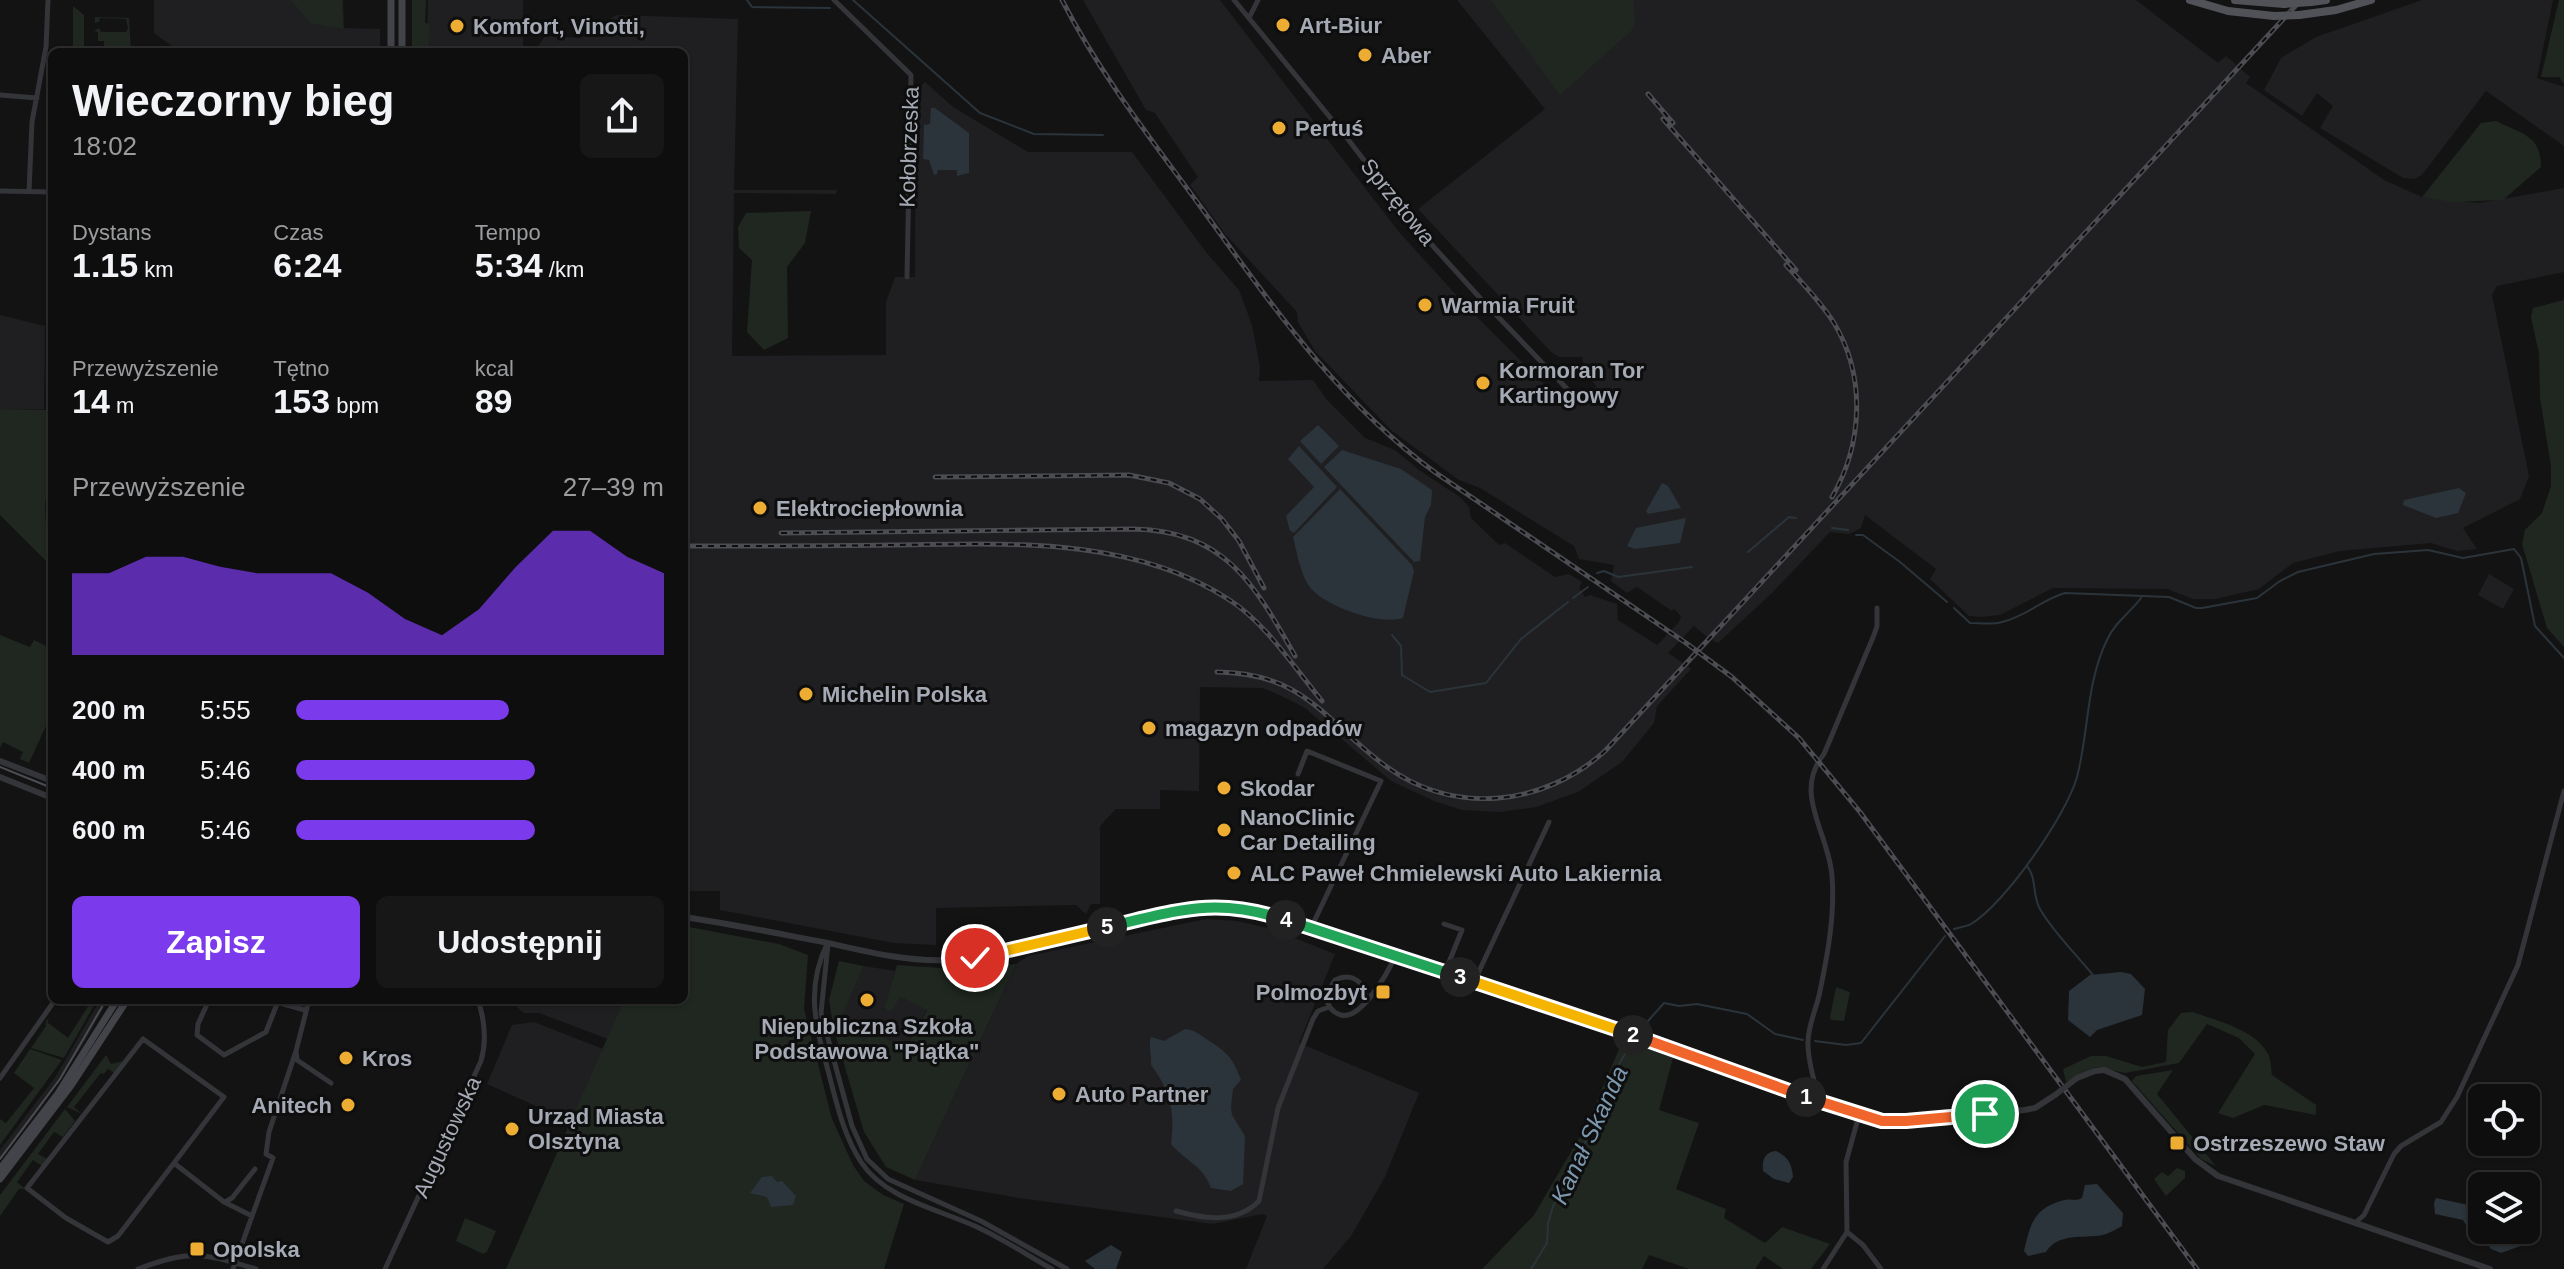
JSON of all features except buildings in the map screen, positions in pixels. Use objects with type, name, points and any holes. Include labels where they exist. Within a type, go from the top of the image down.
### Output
[{"type":"main road","points":[[391,0],[391,48]]},
{"type":"main road","points":[[402,0],[402,48]]},
{"type":"main road","points":[[2190,0],[2228,11],[2274,16],[2336,10],[2371,0]]},
{"type":"main road","points":[[2235,0],[2284,4],[2326,0]]},
{"type":"main road","points":[[0,1169],[57,1095],[114,1004]]},
{"type":"main road","points":[[0,1179],[76,1078],[124,1004]]},
{"type":"street","points":[[29,192],[32,122],[46,47],[48,0]]},
{"type":"street","name":"Kołobrzeska","points":[[834,0],[911,75],[907,277]]},
{"type":"street","name":"Sprzętowa","points":[[1234,0],[1341,130],[1413,224],[1572,394]]},
{"type":"street","points":[[1249,18],[1258,0]]},
{"type":"street","points":[[0,95],[37,98]]},
{"type":"street","points":[[0,191],[48,192]]},
{"type":"street","points":[[1815,1100],[1817,1092],[1807,1042],[1832,917],[1832,872],[1812,801],[1810,780],[1874,635],[1877,608]]},
{"type":"street","points":[[1298,774],[1307,751],[1381,781],[1311,928]]},
{"type":"street","points":[[0,761],[48,780]]},
{"type":"street","points":[[0,777],[48,796]]},
{"type":"street","points":[[36,791],[27,785],[27,778],[48,780]]},
{"type":"street","points":[[2355,1223],[2364,1215],[2394,1154],[2401,1146],[2441,1122],[2457,1097],[2518,965],[2564,791]]},
{"type":"street","points":[[1474,982],[1549,822]]},
{"type":"street","points":[[688,918],[927,960],[975,958],[1178,911],[1212,906],[1264,913],[1643,1038],[1882,1121],[2035,1108],[2077,1078],[2095,1071],[2114,1072],[2125,1079],[2205,1169],[2218,1176],[2490,1269]]},
{"type":"street","points":[[1444,924],[1462,930],[1445,972]]},
{"type":"street","points":[[828,944],[820,959],[814,988],[814,1020],[847,1135],[862,1164],[890,1190],[978,1227],[1052,1269]]},
{"type":"street","points":[[828,944],[820,1001],[822,1020],[852,1126],[867,1159],[888,1179],[981,1221],[1067,1269]]},
{"type":"street","points":[[1366,999],[1359,981],[1347,976],[1335,980],[1327,989],[1329,1007],[1335,1013],[1348,1016],[1358,1012],[1387,975],[1395,956]]},
{"type":"street","points":[[1363,987],[1377,986]]},
{"type":"street","points":[[0,1078],[52,1004]]},
{"type":"street","points":[[207,1004],[198,1024],[197,1035],[224,1055],[266,1032],[277,1004],[305,1010]]},
{"type":"street","points":[[234,1266],[273,1158],[266,1154],[269,1132],[296,1051],[307,1004]]},
{"type":"street","name":"Augustowska","points":[[385,1269],[485,1050],[485,1021],[479,1004]]},
{"type":"street","points":[[1176,1211],[1215,1219],[1249,1211],[1259,1201],[1278,1108],[1313,1019],[1318,1011],[1329,1007]]},
{"type":"street","points":[[143,1039],[224,1097],[174,1163],[118,1236],[108,1242],[87,1232],[27,1188],[143,1039]]},
{"type":"street","points":[[296,1051],[297,1060],[302,1065],[331,1083]]},
{"type":"street","points":[[1823,1269],[1847,1232],[1846,1162],[1859,1115]]},
{"type":"street","points":[[174,1163],[224,1202],[252,1216]]},
{"type":"street","points":[[224,1202],[232,1198],[255,1169]]},
{"type":"street","points":[[1847,1232],[1863,1245],[1881,1269]]},
{"type":"street","points":[[138,1269],[183,1254],[205,1255],[234,1266],[256,1269]]},
{"type":"shaded area","points":[[154,0],[343,0],[344,28],[380,29],[380,48],[175,48],[154,33]]},
{"type":"shaded area","points":[[291,0],[342,0],[343,29],[310,23]]},
{"type":"shaded area","points":[[412,0],[426,0],[425,23],[430,24],[428,48],[412,48]]},
{"type":"shaded area","points":[[428,0],[523,0],[523,48],[427,48]]},
{"type":"shaded area","points":[[1083,0],[1220,0],[1399,232],[1469,309],[1562,402],[1572,394],[1597,387],[1586,374],[1582,357],[1559,357],[1551,352],[1418,209],[1545,109],[1457,0],[2136,0],[2218,63],[2226,56],[2250,77],[2246,83],[2384,180],[2422,197],[2479,203],[2564,188],[2564,272],[2497,286],[2492,295],[2529,476],[2520,499],[2463,528],[2477,549],[2457,551],[2431,543],[2340,551],[2293,563],[2259,589],[2215,599],[2193,599],[2167,589],[2053,588],[2000,615],[1980,617],[1969,616],[1930,579],[1936,569],[1865,515],[1861,528],[1849,534],[1830,532],[1772,593],[1718,643],[1712,640],[1688,666],[1691,669],[1657,706],[1654,723],[1622,762],[1578,792],[1536,807],[1500,812],[1462,810],[1434,801],[1391,781],[1305,708],[1288,699],[1263,688],[1200,687],[1199,791],[1160,790],[1160,809],[1116,809],[1100,826],[1100,904],[1091,904],[1086,914],[1076,905],[936,908],[936,945],[894,943],[720,910],[720,891],[688,891],[688,48],[537,48],[545,36],[581,38],[616,15],[738,19],[734,190],[837,190],[836,194],[734,193],[732,356],[886,355],[886,302],[895,277],[915,277],[916,91],[925,82],[953,107],[1028,152],[1132,152],[1206,252],[1239,290],[1252,325],[1260,367],[1259,381],[1313,380],[1327,400],[1365,438],[1395,450],[1460,497],[1469,507],[1471,518],[1499,545],[1505,543],[1555,577],[1569,574],[1582,582],[1579,588],[1585,597],[1590,595],[1617,604],[1618,620],[1657,645],[1679,622],[1681,616],[1674,609],[1672,611],[1637,587],[1627,593],[1611,581],[1614,565],[1579,559],[1574,546],[1480,488],[1459,480],[1392,431],[1315,351],[1298,322],[1297,312],[1225,234],[1190,185],[1198,177],[1155,113],[1146,110]],"holes":[[[1694,626],[1707,637],[1683,663],[1668,653]]]},
{"type":"shaded area","points":[[1491,0],[1633,0],[1635,21],[1632,30],[1560,95]]},
{"type":"shaded area","points":[[2422,0],[2553,0],[2537,78],[2564,87],[2564,146],[2486,91],[2422,175],[2414,179],[2403,178],[2320,128],[2333,106],[2317,93],[2302,116],[2264,90],[2281,58],[2316,37]]},
{"type":"shaded area","points":[[2559,0],[2564,0],[2564,84],[2559,77],[2541,77]]},
{"type":"shaded area","points":[[73,6],[84,15],[84,48],[73,48]]},
{"type":"shaded area","points":[[95,17],[129,18],[131,48],[104,48],[104,41],[98,41],[98,32],[94,31],[99,28],[101,32],[126,32],[126,19],[100,18],[95,23]]},
{"type":"shaded area","points":[[931,108],[969,133],[969,173],[957,176],[957,170],[938,170],[934,175],[929,160],[923,159],[924,125],[930,124]]},
{"type":"shaded area","points":[[2496,121],[2534,142],[2541,167],[2503,200],[2452,202],[2422,197],[2481,123]]},
{"type":"shaded area","points":[[811,211],[805,243],[787,267],[788,338],[764,350],[747,332],[752,260],[739,248],[738,227],[746,213]]},
{"type":"shaded area","points":[[2564,300],[2564,647],[2547,628],[2522,544],[2525,530],[2542,513],[2551,486],[2551,466],[2540,398],[2539,354],[2531,317],[2533,308]]},
{"type":"shaded area","points":[[0,315],[45,326],[44,409],[0,409]]},
{"type":"shaded area","points":[[0,409],[48,410],[45,505],[48,563],[0,515]]},
{"type":"shaded area","points":[[1318,425],[1339,446],[1321,464],[1300,441]]},
{"type":"shaded area","points":[[1299,446],[1337,487],[1294,533],[1290,531],[1286,516],[1314,487],[1288,459]]},
{"type":"shaded area","points":[[1342,450],[1401,469],[1432,490],[1431,505],[1425,517],[1420,561],[1414,562],[1324,467]]},
{"type":"shaded area","points":[[1662,483],[1668,486],[1681,508],[1648,514],[1646,511]]},
{"type":"shaded area","points":[[2459,488],[2466,493],[2458,513],[2436,518],[2403,505],[2404,500]]},
{"type":"shaded area","points":[[1340,489],[1412,565],[1414,571],[1403,618],[1367,617],[1339,607],[1326,601],[1306,581],[1293,537]]},
{"type":"shaded area","points":[[1686,518],[1680,543],[1635,549],[1627,546],[1636,528]]},
{"type":"shaded area","points":[[2489,574],[2514,589],[2503,609],[2478,595]]},
{"type":"shaded area","points":[[0,635],[30,647],[34,640],[48,647],[48,722],[29,763],[20,759],[23,752],[3,742],[0,748]]},
{"type":"shaded area","points":[[1206,919],[1237,921],[1272,929],[1335,954],[1299,1043],[1419,1093],[1385,1177],[1351,1236],[1323,1269],[1246,1269],[1267,1216],[1262,1214],[1213,1224],[1019,1198],[915,1180],[1016,964],[1028,956]]},
{"type":"shaded area","points":[[688,927],[779,944],[808,955],[804,1009],[832,1119],[853,1165],[864,1181],[883,1195],[904,1204],[884,1269],[506,1269],[622,1004],[688,1004]]},
{"type":"shaded area","points":[[839,961],[864,966],[838,1023],[864,1041],[873,1032],[894,1043],[897,1039],[908,1044],[927,1010],[900,997],[891,1012],[884,1008],[897,965],[969,970],[1016,964],[915,1180],[886,1167],[864,1132],[834,1030],[829,1000]]},
{"type":"shaded area","points":[[864,966],[895,971],[884,1009],[899,997],[927,1009],[908,1044],[865,1042],[837,1023]]},
{"type":"shaded area","points":[[2131,974],[2145,989],[2142,1015],[2097,1030],[2090,1037],[2068,1020],[2069,991],[2090,975]]},
{"type":"shaded area","points":[[1836,987],[1850,992],[1844,1021],[1831,1020],[1830,1017]]},
{"type":"shaded area","points":[[89,1004],[95,1004],[64,1058],[31,1048],[46,1026],[46,1020],[49,1019],[47,1022],[68,1038]]},
{"type":"shaded area","points":[[98,1004],[106,1004],[40,1109],[0,1161],[0,1150],[56,1076]]},
{"type":"shaded area","points":[[513,1004],[622,1004],[608,1039],[539,1013],[524,1013]]},
{"type":"shaded area","points":[[2193,1012],[2256,1039],[2269,1056],[2272,1075],[2316,1105],[2316,1115],[2264,1105],[2233,1118],[2218,1113],[2255,1054],[2239,1038],[2207,1024],[2179,1063],[2125,1073],[2096,1067],[2066,1082],[2063,1069],[2091,1056],[2106,1056],[2142,1067],[2166,1062],[2168,1030],[2181,1013]]},
{"type":"shaded area","points":[[534,1022],[603,1049],[572,1122],[487,1084],[512,1025]]},
{"type":"shaded area","points":[[1185,1029],[1192,1030],[1225,1052],[1241,1080],[1233,1089],[1231,1107],[1232,1115],[1245,1136],[1243,1184],[1231,1191],[1211,1188],[1199,1169],[1171,1144],[1170,1103],[1151,1065],[1150,1041],[1151,1037],[1164,1041]]},
{"type":"shaded area","points":[[1623,1040],[1673,1058],[1659,1110],[1699,1123],[1676,1189],[1726,1209],[1724,1218],[1765,1243],[1782,1227],[1830,1244],[1811,1269],[1783,1269],[1764,1256],[1755,1269],[1689,1269],[1649,1255],[1642,1269],[1482,1269],[1534,1215],[1586,1126]]},
{"type":"shaded area","points":[[30,1049],[62,1060],[0,1145],[0,1119],[6,1123],[34,1088],[14,1073]]},
{"type":"shaded area","points":[[106,1055],[111,1064],[123,1061],[114,1073],[108,1069],[101,1073],[74,1107],[82,1114],[67,1107]]},
{"type":"shaded area","points":[[2173,1070],[2157,1094],[2216,1166],[2201,1159],[2132,1081],[2136,1076]]},
{"type":"shaded area","points":[[65,1109],[75,1121],[63,1137],[54,1132],[38,1154],[47,1159],[42,1166],[33,1160],[17,1182],[25,1189],[19,1189],[0,1216],[0,1195]]},
{"type":"shaded area","points":[[1776,1151],[1790,1165],[1793,1177],[1789,1183],[1774,1179],[1763,1171],[1765,1158]]},
{"type":"shaded area","points":[[2177,1168],[2185,1171],[2185,1178],[2166,1196],[2154,1179],[2162,1172],[2168,1176]]},
{"type":"shaded area","points":[[772,1176],[777,1182],[782,1181],[796,1196],[793,1205],[771,1207],[767,1197],[750,1193],[762,1177]]},
{"type":"shaded area","points":[[2097,1184],[2123,1213],[2122,1226],[2103,1235],[2057,1241],[2046,1252],[2028,1256],[2024,1251],[2026,1241],[2040,1212],[2054,1203],[2082,1198],[2085,1185]]},
{"type":"shaded area","points":[[2436,1198],[2468,1205],[2468,1228],[2463,1220],[2435,1214]]},
{"type":"shaded area","points":[[465,1218],[496,1231],[487,1252],[483,1254],[456,1241]]},
{"type":"shaded area","points":[[2487,1244],[2526,1244],[2501,1253]]},
{"type":"shaded area","points":[[1111,1245],[1122,1252],[1116,1269],[1095,1269],[1085,1261]]},
{"type":"waterway","points":[[747,0],[752,7],[830,8]]},
{"type":"waterway","points":[[853,0],[980,113],[1034,134],[1103,135]]},
{"type":"waterway","points":[[1748,552],[1789,517],[1796,518]]},
{"type":"waterway","points":[[1832,528],[1848,530]]},
{"type":"waterway","points":[[1856,535],[1863,535],[1900,562],[1947,602]]},
{"type":"waterway","name":"Kanał Skanda","points":[[1954,608],[1970,623],[1990,624],[2010,620],[2065,593],[2169,597],[2202,608],[2257,598],[2298,572],[2374,554],[2428,550],[2463,558],[2514,549],[2521,558],[2535,626],[2564,658]]},
{"type":"waterway","points":[[1597,573],[1604,571],[1618,577],[1692,567]]},
{"type":"waterway","points":[[1573,598],[1588,587]]},
{"type":"waterway","name":"Kanał Skanda","points":[[1954,929],[1971,924],[2000,898],[2033,857],[2061,813],[2077,777],[2091,690],[2100,656],[2114,628],[2141,598]]},
{"type":"waterway","points":[[1392,635],[1401,646],[1402,675],[1430,692],[1486,683],[1521,639],[1568,602]]},
{"type":"waterway","points":[[2027,866],[2045,918],[2093,975]]},
{"type":"waterway","name":"Kanał Skanda","points":[[1815,1041],[1846,1045],[1861,1043],[1945,936]]},
{"type":"waterway","name":"Kanał Skanda","points":[[1640,1030],[1664,1003],[1679,1006],[1697,1004],[1747,1014],[1775,1034],[1803,1040]]},
{"type":"waterway","name":"Kanał Skanda","points":[[1531,1269],[1547,1243],[1553,1206],[1570,1179],[1615,1071],[1631,1044]]},
{"type":"tram line","points":[[0,767],[48,786]]},
{"type":"tram line","points":[[0,1159],[60,1079],[104,1004]]},
{"type":"railway","points":[[1062,0],[1127,106],[1280,315],[1336,383],[1400,445],[1436,473],[1686,643],[1732,677],[1799,738],[1860,812],[2197,1269]]},
{"type":"railway","points":[[1217,672],[1272,681],[1294,691],[1387,767],[1413,783],[1441,793],[1470,798],[1499,798],[1555,784],[1581,769],[1605,751],[2301,0]]},
{"type":"railway","points":[[1648,94],[1673,123]]},
{"type":"railway","points":[[1663,119],[1796,270]]},
{"type":"railway","points":[[1786,265],[1834,323],[1852,365],[1856,387],[1855,433],[1850,455],[1832,497]]},
{"type":"railway","points":[[935,477],[1129,475],[1169,483],[1200,499],[1222,519],[1239,541],[1264,588]]},
{"type":"railway","points":[[781,533],[1132,529],[1164,532],[1191,539],[1233,566],[1266,606],[1295,656]]},
{"type":"railway","points":[[688,546],[1021,545],[1107,554],[1149,563],[1190,578],[1242,609],[1278,646],[1322,701]]},
{"type":"place","name":"Art-Biur","points":[[1283,25]]},
{"type":"place","name":"Komfort, Vinotti,","points":[[457,26]]},
{"type":"place","name":"Aber","points":[[1365,55]]},
{"type":"place","name":"Pertuś","points":[[1279,128]]},
{"type":"place","name":"Warmia Fruit","points":[[1425,305]]},
{"type":"place","name":"Kormoran Tor Kartingowy","points":[[1483,383]]},
{"type":"place","name":"Elektrociepłownia","points":[[760,508]]},
{"type":"place","name":"Michelin Polska","points":[[806,694]]},
{"type":"place","name":"magazyn odpadów","points":[[1149,728]]},
{"type":"place","name":"Skodar","points":[[1224,788]]},
{"type":"place","name":"NanoClinic Car Detailing","points":[[1224,830]]},
{"type":"place","name":"ALC Paweł Chmielewski Auto Lakiernia","points":[[1234,873]]},
{"type":"place","name":"Polmozbyt","points":[[1383,992]]},
{"type":"place","name":"Niepubliczna Szkoła Podstawowa \"Piątka\"","points":[[867,1000]]},
{"type":"place","name":"Kros","points":[[346,1058]]},
{"type":"place","name":"Auto Partner","points":[[1059,1094]]},
{"type":"place","name":"Anitech","points":[[348,1105]]},
{"type":"place","name":"Urząd Miasta Olsztyna","points":[[512,1129]]},
{"type":"place","name":"Ostrzeszewo Staw","points":[[2177,1143]]},
{"type":"place","name":"Opolska","points":[[197,1249]]},
{"type":"route","points":[[975,958],[1197,907],[1241,908],[1580,1017],[1859,1115],[1897,1122],[1985,1114]]}]
